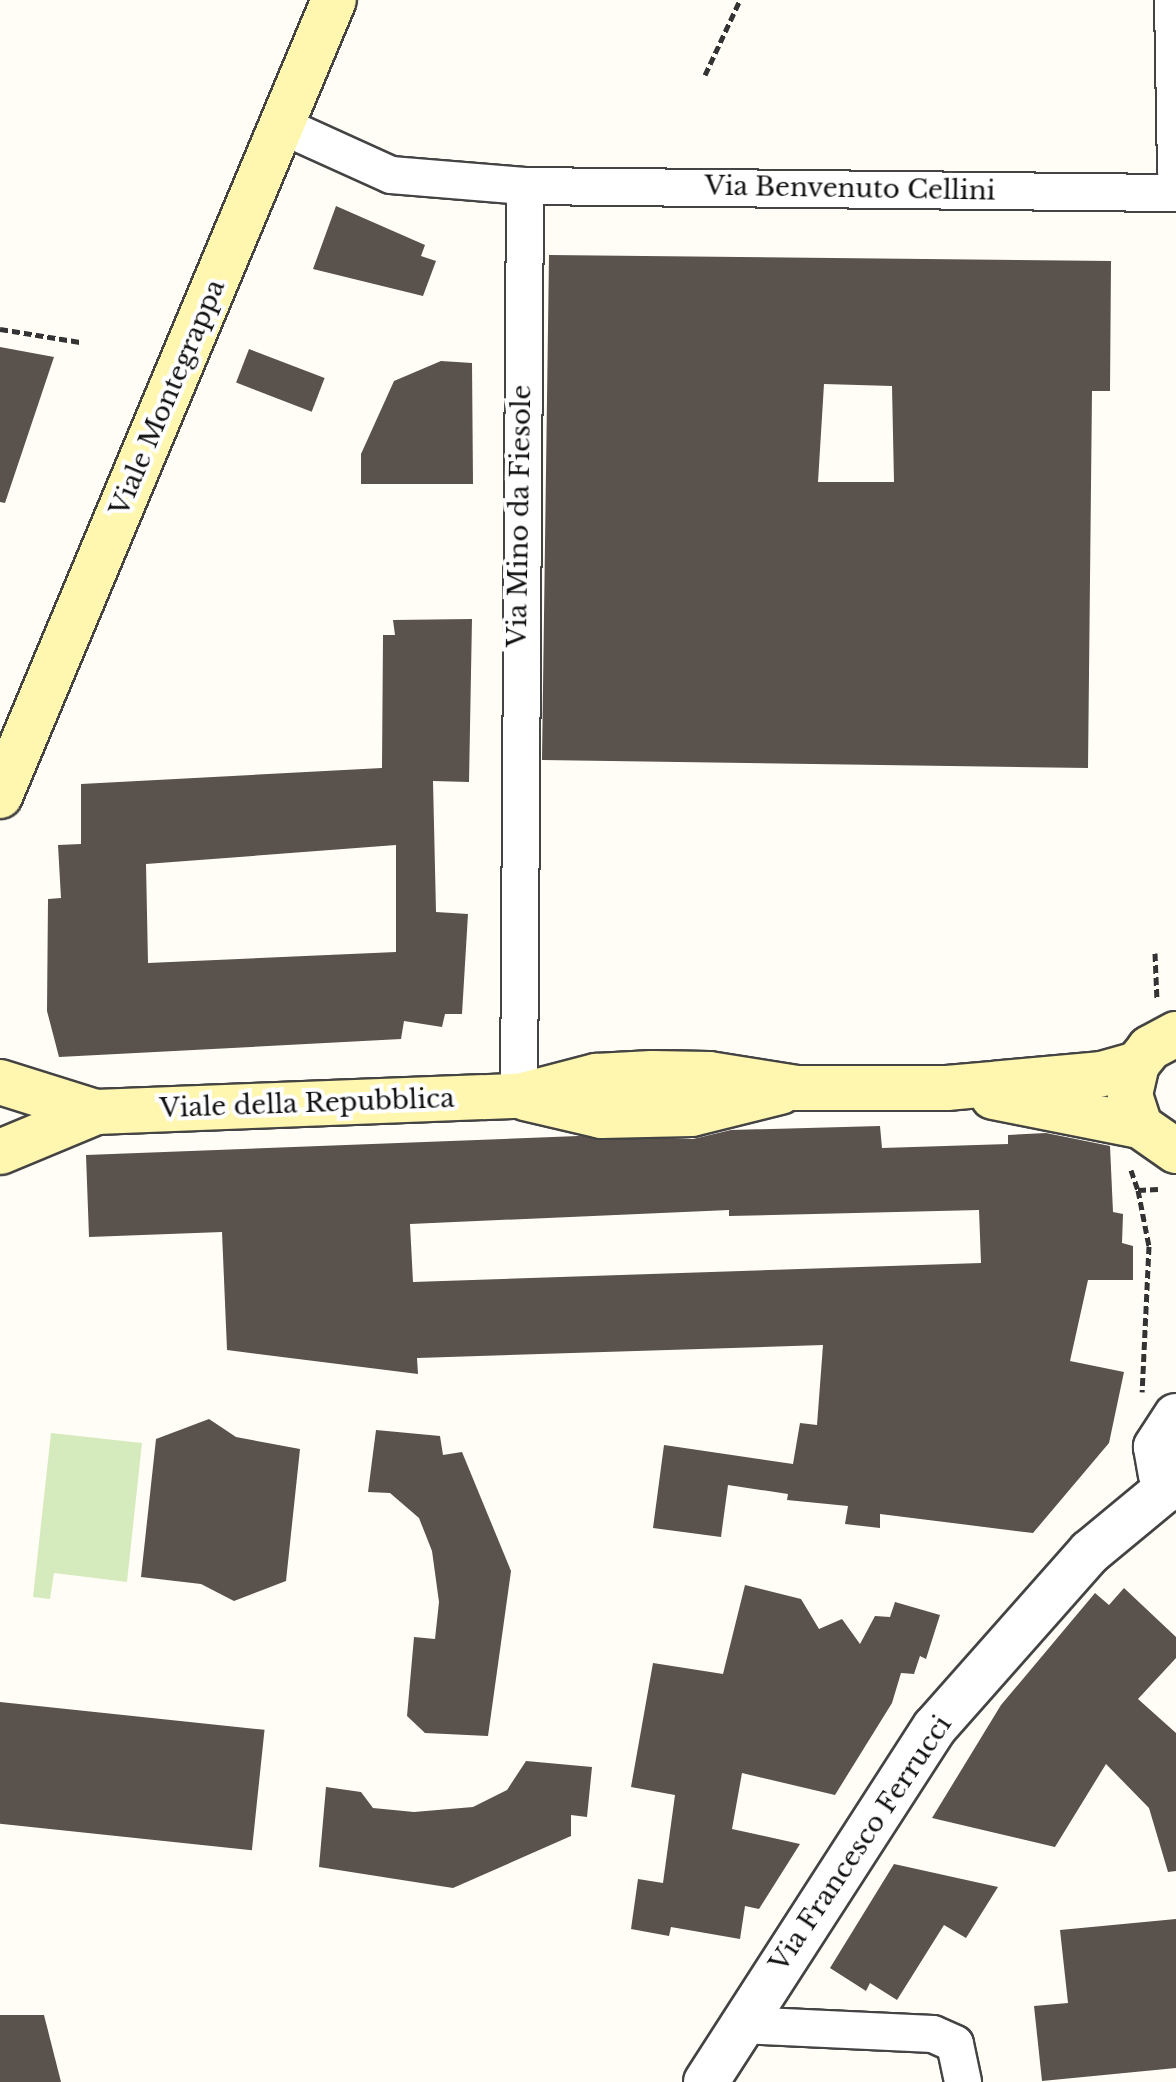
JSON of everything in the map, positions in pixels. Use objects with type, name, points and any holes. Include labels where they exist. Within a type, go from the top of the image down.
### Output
[{"type":"main road","name":"Viale Montegrappa","points":[[0,796],[285,127],[334,0]]},
{"type":"main road","points":[[1165,1151],[1130,1095],[1137,1064],[1150,1048],[1176,1034]]},
{"type":"main road","points":[[947,1088],[1102,1074],[1137,1064]]},
{"type":"main road","points":[[0,1082],[96,1112]]},
{"type":"main road","name":"Viale della Repubblica","points":[[96,1112],[519,1096],[601,1116],[692,1114],[797,1088],[947,1088]]},
{"type":"main road","points":[[947,1088],[1165,1151]]},
{"type":"main road","points":[[0,1152],[96,1112]]},
{"type":"street","points":[[1173,0],[1175,157]]},
{"type":"street","points":[[285,127],[391,175],[525,186]]},
{"type":"street","name":"Via Benvenuto Cellini","points":[[525,186],[1176,193]]},
{"type":"street","name":"Via Mino da Fiesole","points":[[519,1096],[516,811],[525,186]]},
{"type":"street","name":"Via Francesco Ferrucci","points":[[706,2082],[935,1727],[1090,1552],[1174,1487],[1156,1461],[1156,1447],[1176,1416]]},
{"type":"street","points":[[741,2025],[933,2034],[955,2044],[963,2082]]},
{"type":"path","points":[[705,75],[740,0]]},
{"type":"path","points":[[0,329],[80,342]]},
{"type":"green space","points":[[51,1433],[142,1443],[127,1582],[54,1573],[50,1599],[33,1597]]},
{"type":"building","points":[[336,206],[425,245],[421,256],[436,261],[423,296],[313,269]]},
{"type":"building","points":[[549,255],[1111,261],[1110,391],[1092,391],[1088,768],[542,760]],"holes":[[[824,384],[892,386],[894,482],[818,482]]]},
{"type":"building","points":[[0,347],[54,357],[5,503],[0,502]]},
{"type":"building","points":[[249,349],[325,378],[312,412],[236,383]]},
{"type":"building","points":[[441,361],[472,363],[473,484],[361,484],[361,454],[394,381]]},
{"type":"building","points":[[472,619],[469,782],[433,781],[436,912],[468,914],[462,1014],[445,1014],[442,1027],[404,1021],[401,1039],[59,1057],[47,1011],[48,899],[61,898],[58,845],[81,844],[81,784],[382,768],[383,635],[395,635],[393,620]],"holes":[[[396,845],[396,952],[148,963],[146,864]]]},
{"type":"building","points":[[880,1126],[882,1148],[1008,1144],[1008,1135],[1046,1133],[1110,1146],[1113,1212],[1123,1214],[1122,1243],[1133,1246],[1133,1280],[1088,1280],[1070,1361],[1124,1372],[1109,1443],[1033,1533],[880,1514],[880,1528],[845,1524],[848,1506],[787,1500],[788,1494],[728,1485],[721,1537],[653,1528],[664,1445],[793,1464],[800,1423],[817,1425],[823,1345],[417,1358],[418,1374],[227,1350],[222,1232],[89,1237],[86,1155],[578,1136],[693,1139],[731,1130]],"holes":[[[729,1210],[729,1216],[979,1210],[981,1263],[413,1282],[410,1224]]]},
{"type":"building","points":[[209,1419],[236,1437],[300,1449],[286,1581],[234,1601],[201,1584],[141,1577],[156,1439]]},
{"type":"building","points":[[376,1430],[440,1436],[443,1455],[462,1452],[511,1571],[488,1736],[425,1733],[407,1716],[414,1637],[435,1639],[439,1602],[432,1551],[419,1518],[390,1493],[368,1492]]},
{"type":"building","points":[[745,1585],[801,1599],[819,1629],[842,1619],[860,1644],[875,1616],[890,1617],[895,1602],[940,1615],[926,1659],[920,1656],[914,1674],[901,1673],[892,1703],[835,1795],[742,1773],[732,1829],[800,1844],[759,1909],[745,1906],[740,1939],[671,1927],[669,1936],[631,1929],[638,1879],[663,1883],[675,1795],[631,1787],[653,1663],[723,1674]]},
{"type":"building","points":[[1124,1588],[1176,1637],[1176,1658],[1138,1699],[1176,1733],[1176,1871],[1168,1872],[1149,1808],[1106,1764],[1055,1847],[932,1818],[1001,1705],[1095,1593],[1109,1605]]},
{"type":"building","points":[[0,1702],[265,1730],[252,1850],[0,1824]]},
{"type":"building","points":[[526,1761],[592,1767],[587,1817],[571,1815],[571,1836],[453,1888],[319,1867],[326,1787],[361,1792],[373,1808],[414,1812],[473,1807],[507,1790]]},
{"type":"building","points":[[894,1864],[998,1887],[966,1938],[944,1925],[897,2000],[870,1983],[866,1991],[830,1968]]},
{"type":"building","points":[[1176,1919],[1176,2068],[1042,2081],[1034,2006],[1068,2003],[1060,1930]]},
{"type":"building","points":[[0,2015],[44,2015],[61,2082],[0,2082]]}]
